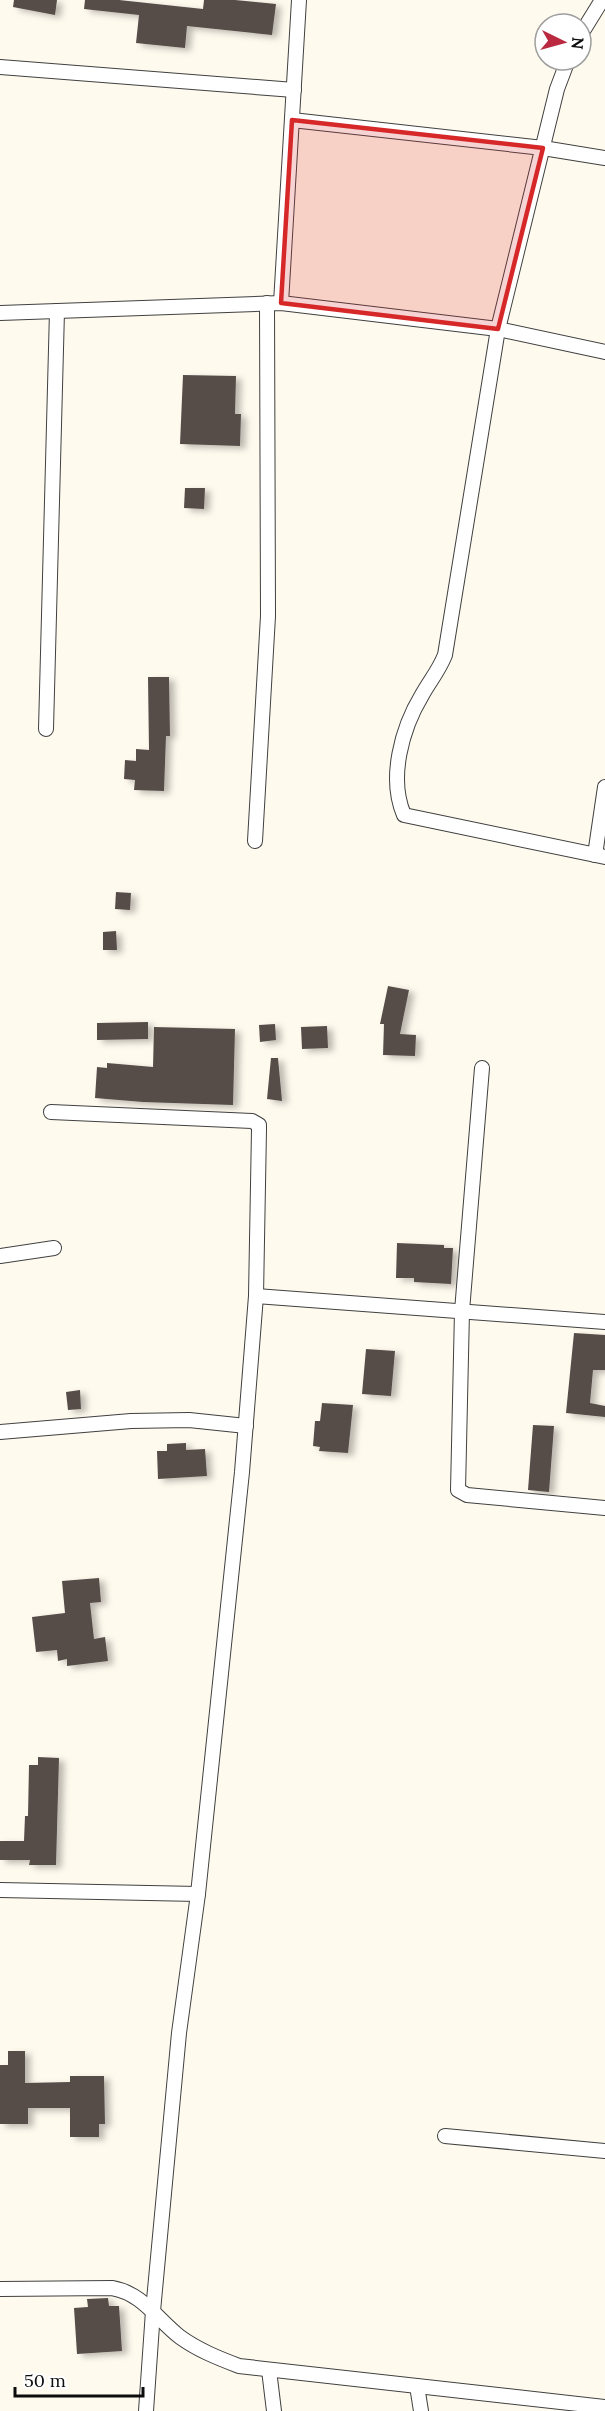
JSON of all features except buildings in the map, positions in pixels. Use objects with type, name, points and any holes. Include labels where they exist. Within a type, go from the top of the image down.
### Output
[{"type":"street","points":[[255,841],[268,616],[274,303],[292,120],[299,0]]},
{"type":"street","points":[[593,15],[602,0]]},
{"type":"street","points":[[0,66],[294,90]]},
{"type":"street","points":[[563,72],[557,89],[498,329],[445,654],[438,673],[422,693],[405,727],[398,766],[398,793],[404,815],[600,856],[605,787]]},
{"type":"street","points":[[292,120],[543,148],[605,158]]},
{"type":"street","points":[[0,313],[274,303],[498,329],[605,352]]},
{"type":"street","points":[[46,729],[57,311]]},
{"type":"street","points":[[482,1068],[462,1311],[458,1490],[467,1495],[605,1508]]},
{"type":"street","points":[[51,1112],[256,1123],[259,1129],[256,1296],[246,1426],[198,1894],[179,2033],[146,2411]]},
{"type":"street","points":[[0,1256],[54,1248]]},
{"type":"street","points":[[256,1296],[605,1322]]},
{"type":"street","points":[[0,1432],[131,1421],[189,1420],[246,1426]]},
{"type":"street","points":[[0,1890],[198,1894]]},
{"type":"street","points":[[445,2136],[605,2151]]},
{"type":"street","points":[[0,2289],[111,2288],[125,2291],[153,2311],[179,2336],[207,2354],[239,2366],[605,2407]]},
{"type":"street","points":[[269,2370],[274,2411]]},
{"type":"street","points":[[417,2386],[421,2411]]},
{"type":"highlighted area","points":[[292,120],[543,148],[498,329],[281,303]]}]
